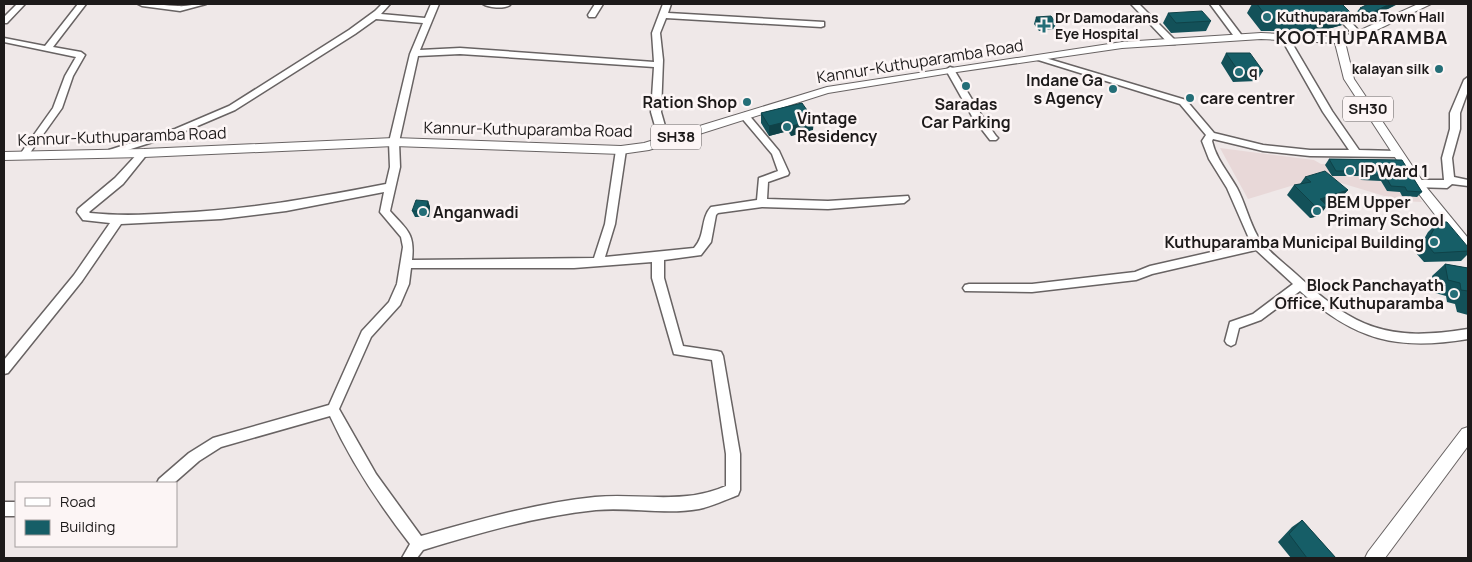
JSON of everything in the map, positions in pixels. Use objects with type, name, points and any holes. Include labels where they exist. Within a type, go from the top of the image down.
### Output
[{"type":"main road","name":"Kannur-Kuthuparamba Road","points":[[4,156],[112,152],[143,153],[394,142],[621,150],[645,147],[827,90],[1122,45],[1239,37],[1339,40],[1358,35],[1426,4]]},
{"type":"main road","name":"SH30","points":[[1339,40],[1349,79],[1418,184],[1468,247]]},
{"type":"main road","points":[[1374,558],[1468,434]]},
{"type":"street","points":[[4,21],[21,4]]},
{"type":"street","points":[[47,49],[82,4]]},
{"type":"street","points":[[142,4],[180,10],[202,4]]},
{"type":"street","points":[[112,152],[178,131],[232,108],[374,16],[386,4]]},
{"type":"street","points":[[418,544],[386,501],[349,444],[333,409],[366,334],[386,315],[400,294],[408,264],[406,236],[384,212],[395,167],[394,142],[414,54],[435,4]]},
{"type":"street","points":[[487,4],[506,5]]},
{"type":"street","points":[[592,15],[599,4]]},
{"type":"street","points":[[664,140],[656,112],[657,65],[659,60],[656,33],[667,4]]},
{"type":"street","points":[[1135,4],[1172,42]]},
{"type":"street","points":[[1214,4],[1239,37]]},
{"type":"street","points":[[1330,4],[1358,35]]},
{"type":"street","points":[[664,15],[821,24]]},
{"type":"street","points":[[374,16],[428,21]]},
{"type":"street","points":[[1285,38],[1328,112],[1356,154]]},
{"type":"street","points":[[4,40],[81,54],[69,76],[57,108],[24,156]]},
{"type":"street","points":[[414,54],[460,51],[657,65]]},
{"type":"street","points":[[1039,58],[1183,102],[1211,135],[1271,149],[1310,153],[1397,154]]},
{"type":"street","points":[[950,70],[978,118],[993,138]]},
{"type":"street","points":[[1418,184],[1442,186],[1447,184],[1449,180],[1447,158],[1456,129],[1456,113],[1468,80]]},
{"type":"street","points":[[745,116],[776,153],[784,173],[763,180],[762,203]]},
{"type":"street","points":[[1211,135],[1206,141],[1208,148],[1231,187],[1258,246],[1317,300],[1346,320],[1377,335],[1432,340],[1468,334]]},
{"type":"street","points":[[598,262],[610,224],[621,150]]},
{"type":"street","points":[[143,153],[119,181],[82,212],[87,217],[118,220],[229,214],[286,207],[390,187]]},
{"type":"street","points":[[1449,180],[1468,184]]},
{"type":"street","points":[[408,264],[598,262],[658,258],[697,252],[706,242],[711,214],[715,210],[762,203],[828,205],[904,199]]},
{"type":"street","points":[[4,368],[78,278],[118,220]]},
{"type":"street","points":[[969,288],[1032,288],[1136,276],[1150,270],[1258,246]]},
{"type":"street","points":[[409,558],[418,544],[492,523],[597,504],[686,505],[716,499],[733,490],[733,454],[717,356],[678,350],[658,278],[658,258]]},
{"type":"street","points":[[1231,341],[1234,325],[1257,317],[1300,285]]},
{"type":"street","points":[[165,482],[194,457],[218,442],[333,409]]},
{"type":"shaded area","points":[[1220,148],[1314,160],[1321,164],[1397,163],[1422,202],[1401,201],[1321,177],[1248,199]]},
{"type":"building","points":[[1257,4],[1342,4],[1351,13],[1318,21],[1316,19],[1268,19]]},
{"type":"building","points":[[1368,4],[1390,4],[1371,13],[1360,8]]},
{"type":"building","points":[[1202,11],[1211,21],[1176,23],[1168,13]]},
{"type":"building","points":[[1051,16],[1056,23],[1041,24],[1036,17]]},
{"type":"building","points":[[1226,53],[1250,53],[1263,71],[1239,72]]},
{"type":"building","points":[[802,103],[814,120],[792,126],[789,121],[769,126],[761,113]]},
{"type":"building","points":[[1329,159],[1402,160],[1422,192],[1407,191],[1405,187],[1391,186],[1385,175],[1366,175],[1363,171],[1336,171]]},
{"type":"building","points":[[1325,171],[1348,190],[1320,199],[1327,206],[1317,208],[1294,185],[1311,182],[1305,177]]},
{"type":"building","points":[[416,200],[428,201],[426,211],[412,211]]},
{"type":"building","points":[[1438,222],[1447,222],[1468,247],[1468,251],[1434,253],[1426,243]]},
{"type":"building","points":[[1445,264],[1468,268],[1468,291],[1461,290],[1460,283],[1448,280]]},
{"type":"building","points":[[1302,520],[1336,558],[1307,558],[1289,534]]},
{"type":"place","name":"Kuthuparamba Town Hall","points":[[1267,17]]},
{"type":"place","name":"Dr Damodarans Eye Hospital","points":[[1044,26]]},
{"type":"place","name":"kalayan silk","points":[[1439,69]]},
{"type":"place","name":"q","points":[[1239,72]]},
{"type":"place","name":"Saradas Car Parking","points":[[966,86]]},
{"type":"place","name":"Indane Ga s Agency","points":[[1113,89]]},
{"type":"place","name":"care centrer","points":[[1190,98]]},
{"type":"place","name":"Ration Shop","points":[[747,102]]},
{"type":"place","name":"Vintage Residency","points":[[787,127]]},
{"type":"place","name":"IP Ward 1","points":[[1350,171]]},
{"type":"place","name":"BEM Upper Primary School","points":[[1317,211]]},
{"type":"place","name":"Anganwadi","points":[[423,212]]},
{"type":"place","name":"Kuthuparamba Municipal Building","points":[[1434,242]]},
{"type":"place","name":"Block Panchayath Office, Kuthuparamba","points":[[1454,294]]},
{"type":"district","name":"KOOTHUPARAMBA","points":[[1362,38]]}]
